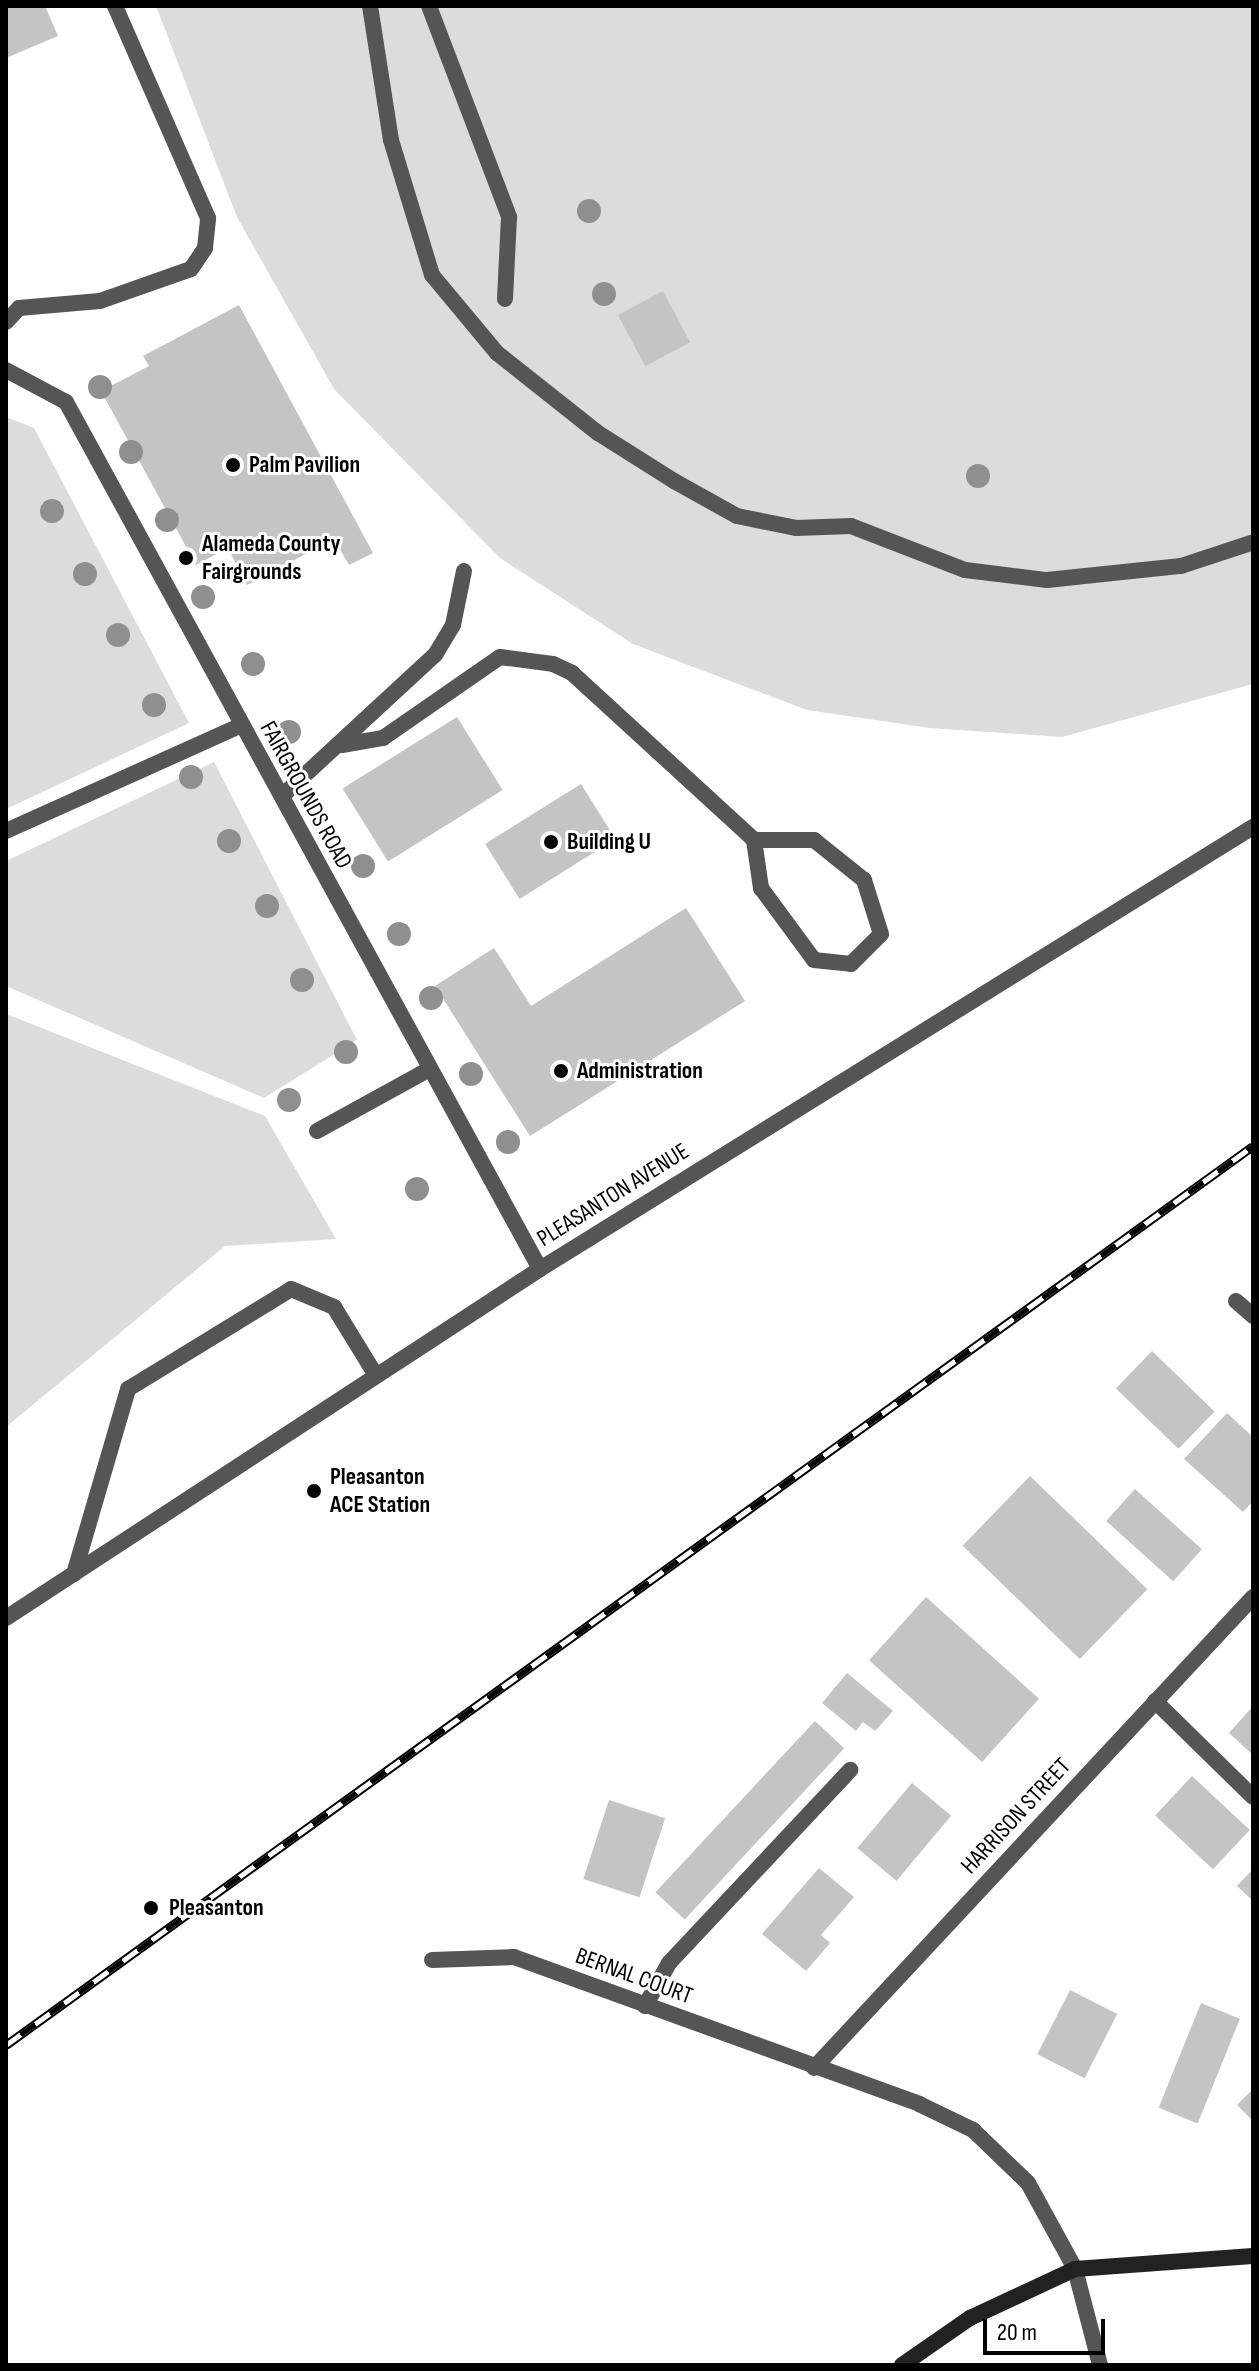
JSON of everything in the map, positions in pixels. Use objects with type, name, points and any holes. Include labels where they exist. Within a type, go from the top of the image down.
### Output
[{"type":"street","points":[[6,322],[19,308],[100,301],[191,269],[205,248],[208,218],[115,6]]},
{"type":"street","points":[[370,6],[394,153],[432,275],[497,353],[598,433],[674,481],[737,516],[796,528],[851,526],[965,570],[1047,580],[1181,566],[1251,543]]},
{"type":"street","points":[[429,6],[509,217],[505,299]]},
{"type":"street","name":"FAIRGROUNDS ROAD","points":[[6,370],[66,402],[428,1070],[540,1269]]},
{"type":"street","points":[[282,796],[342,745],[446,642],[464,571]]},
{"type":"street","points":[[342,745],[383,738],[500,657],[517,655],[572,673],[754,840],[761,888],[814,960],[851,964],[881,934],[864,880],[814,840],[754,840]]},
{"type":"street","points":[[6,831],[240,726]]},
{"type":"street","name":"PLEASANTON AVENUE","points":[[6,1618],[540,1269],[1253,827]]},
{"type":"street","points":[[317,1131],[428,1070]]},
{"type":"street","points":[[74,1574],[128,1389],[291,1289],[334,1307],[375,1374]]},
{"type":"street","points":[[1236,1301],[1253,1316]]},
{"type":"street","name":"HARRISON STREET","points":[[814,2068],[1253,1597]]},
{"type":"street","points":[[1155,1701],[1253,1797]]},
{"type":"street","points":[[645,2006],[669,1963],[850,1770]]},
{"type":"street","name":"BERNAL COURT","points":[[432,1960],[514,1957],[919,2104],[973,2130],[1028,2183],[1075,2269],[1100,2365]]},
{"type":"street","points":[[902,2365],[970,2318],[1075,2269],[1253,2256]]},
{"type":"shaded area","points":[[156,6],[1253,6],[1253,684],[1062,737],[930,728],[807,710],[633,644],[500,558],[334,389],[237,217]]},
{"type":"shaded area","points":[[6,417],[34,428],[189,723],[6,809]]},
{"type":"shaded area","points":[[214,762],[357,1040],[264,1098],[6,986],[6,861]]},
{"type":"shaded area","points":[[6,1014],[265,1116],[336,1239],[225,1246],[6,1427]]},
{"type":"building","points":[[6,6],[45,6],[58,36],[6,58]]},
{"type":"building","points":[[663,291],[690,342],[645,366],[618,315]]},
{"type":"building","name":"Palm Pavilion","points":[[239,305],[373,553],[349,565],[334,539],[247,585],[228,548],[196,565],[101,391],[149,366],[143,356]]},
{"type":"building","points":[[457,717],[503,790],[388,861],[343,789]]},
{"type":"building","name":"Building U","points":[[581,784],[615,839],[520,899],[485,844]]},
{"type":"building","name":"Administration","points":[[686,908],[745,1001],[530,1136],[435,986],[494,948],[531,1006]]},
{"type":"building","points":[[1152,1351],[1215,1411],[1178,1449],[1116,1388]]},
{"type":"building","points":[[1227,1413],[1253,1437],[1253,1501],[1243,1512],[1184,1459]]},
{"type":"building","points":[[1030,1476],[1147,1589],[1080,1659],[963,1546]]},
{"type":"building","points":[[1135,1489],[1202,1549],[1173,1581],[1106,1521]]},
{"type":"building","points":[[926,1597],[1039,1699],[982,1762],[869,1660]]},
{"type":"building","points":[[847,1673],[893,1711],[875,1731],[863,1722],[856,1731],[822,1703]]},
{"type":"building","points":[[1253,1706],[1253,1755],[1229,1733]]},
{"type":"building","points":[[815,1721],[844,1748],[685,1919],[655,1892]]},
{"type":"building","points":[[1192,1776],[1250,1830],[1213,1869],[1155,1815]]},
{"type":"building","points":[[912,1783],[951,1816],[896,1881],[857,1848]]},
{"type":"building","points":[[609,1800],[665,1818],[639,1897],[583,1879]]},
{"type":"building","points":[[819,1868],[854,1897],[821,1935],[830,1943],[806,1971],[762,1934]]},
{"type":"building","points":[[1253,1869],[1253,1901],[1237,1886]]},
{"type":"building","points":[[1070,1990],[1117,2014],[1085,2078],[1037,2054]]},
{"type":"building","points":[[1201,2003],[1240,2019],[1198,2124],[1159,2108]]},
{"type":"building","points":[[1253,2089],[1253,2121],[1237,2105]]},
{"type":"railway","points":[[6,2045],[1253,1146]]},
{"type":"place","name":"Palm Pavilion","points":[[233,465]]},
{"type":"place","name":"Alameda County Fairgrounds","points":[[186,558]]},
{"type":"place","name":"Building U","points":[[551,842]]},
{"type":"place","name":"Administration","points":[[561,1071]]},
{"type":"place","name":"Pleasanton ACE Station","points":[[314,1491]]},
{"type":"place","name":"Pleasanton","points":[[151,1908]]}]
